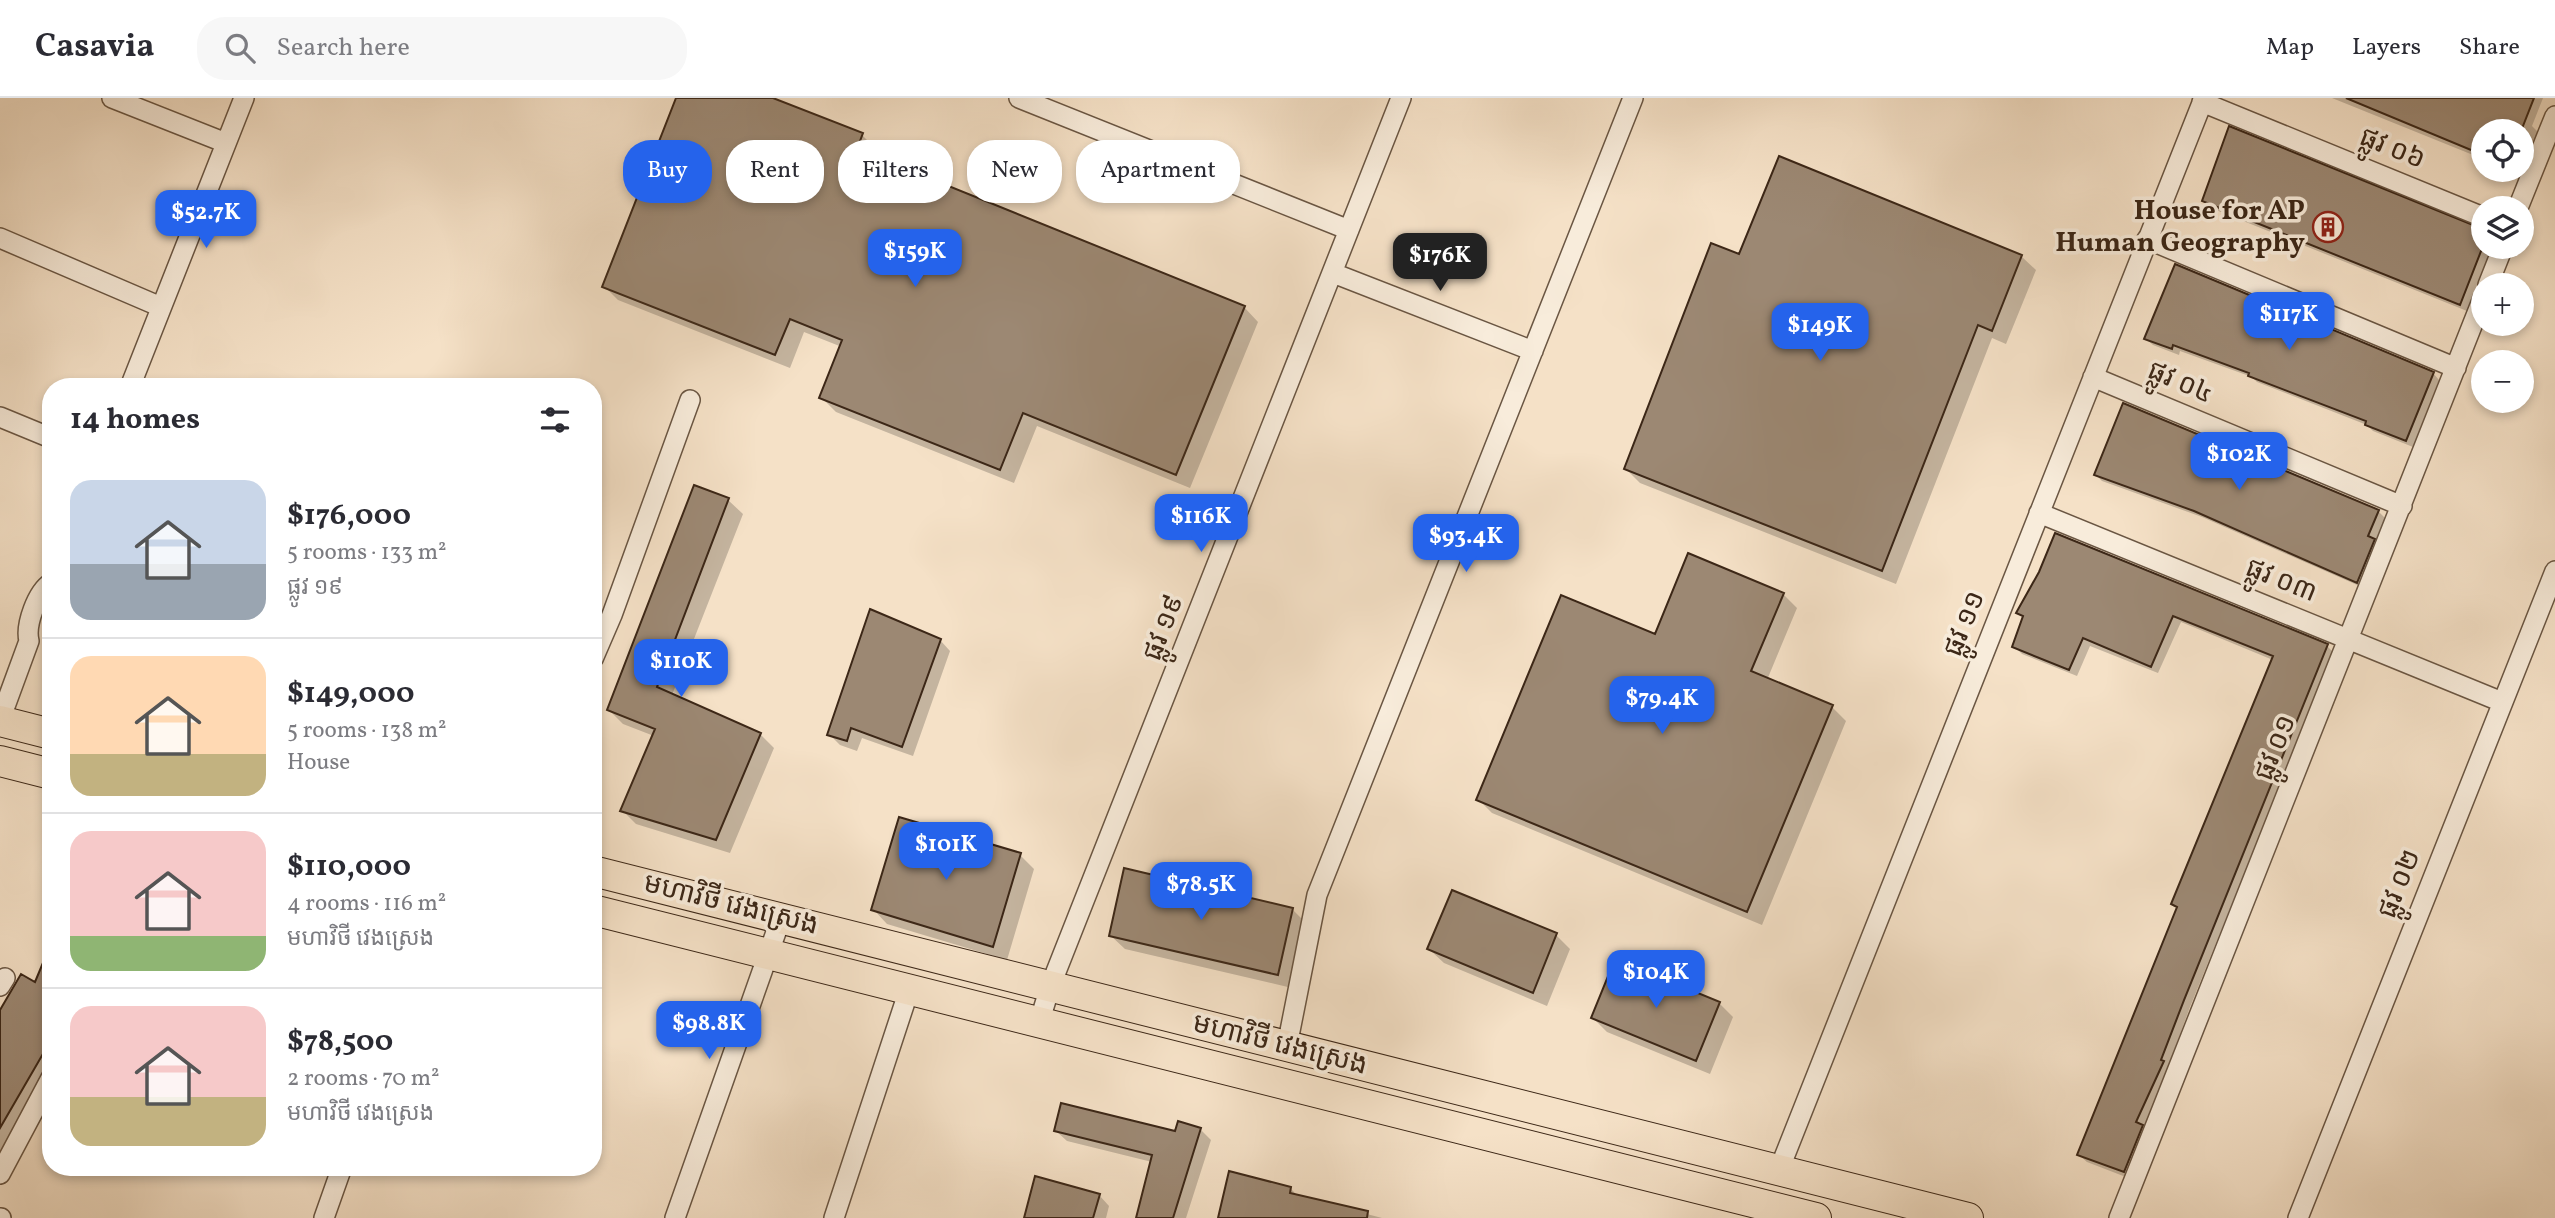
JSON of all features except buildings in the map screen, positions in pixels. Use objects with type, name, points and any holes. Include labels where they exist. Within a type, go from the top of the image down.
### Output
[{"type":"main road","points":[[0,721],[42,732]]},
{"type":"main road","points":[[0,761],[42,772]]},
{"type":"main road","name":"មហាវិថី វេងស្រេង","points":[[602,873],[1968,1218]]},
{"type":"main road","name":"មហាវិថី វេងស្រេង","points":[[602,912],[1816,1218]]},
{"type":"street","points":[[112,98],[226,143]]},
{"type":"street","points":[[133,378],[244,98]]},
{"type":"street","points":[[1019,98],[1349,230]]},
{"type":"street","name":"ផ្លូវ ១៩","points":[[1039,1023],[1050,987],[1401,98]]},
{"type":"street","points":[[1287,1046],[1317,895],[1633,98]]},
{"type":"street","name":"ផ្លូវ ០៦","points":[[2203,100],[2471,212]]},
{"type":"street","name":"ផ្លូវ ១១","points":[[1779,1170],[2203,100]]},
{"type":"street","points":[[2523,196],[2555,116]]},
{"type":"street","points":[[0,238],[161,307]]},
{"type":"street","points":[[2147,240],[2456,368]]},
{"type":"street","points":[[1332,273],[1533,351]]},
{"type":"street","name":"ផ្លូវ ០១","points":[[2119,1218],[2471,329]]},
{"type":"street","name":"ផ្លូវ ០៤","points":[[2093,377],[2402,506]]},
{"type":"street","points":[[602,638],[690,400]]},
{"type":"street","points":[[0,417],[42,434]]},
{"type":"street","name":"ផ្លូវ ០៣","points":[[2039,513],[2502,702]]},
{"type":"street","name":"ផ្លូវ ០២","points":[[2298,1218],[2555,571]]},
{"type":"street","points":[[0,721],[29,641],[27,631],[42,591]]},
{"type":"street","points":[[29,641],[39,635],[42,627]]},
{"type":"street","points":[[675,1218],[782,918]]},
{"type":"street","points":[[834,1218],[909,990]]},
{"type":"street","points":[[0,1174],[42,1096]]},
{"type":"street","points":[[324,1218],[338,1176]]},
{"type":"place","name":"House for AP Human Geography","points":[[2328,227]]}]
